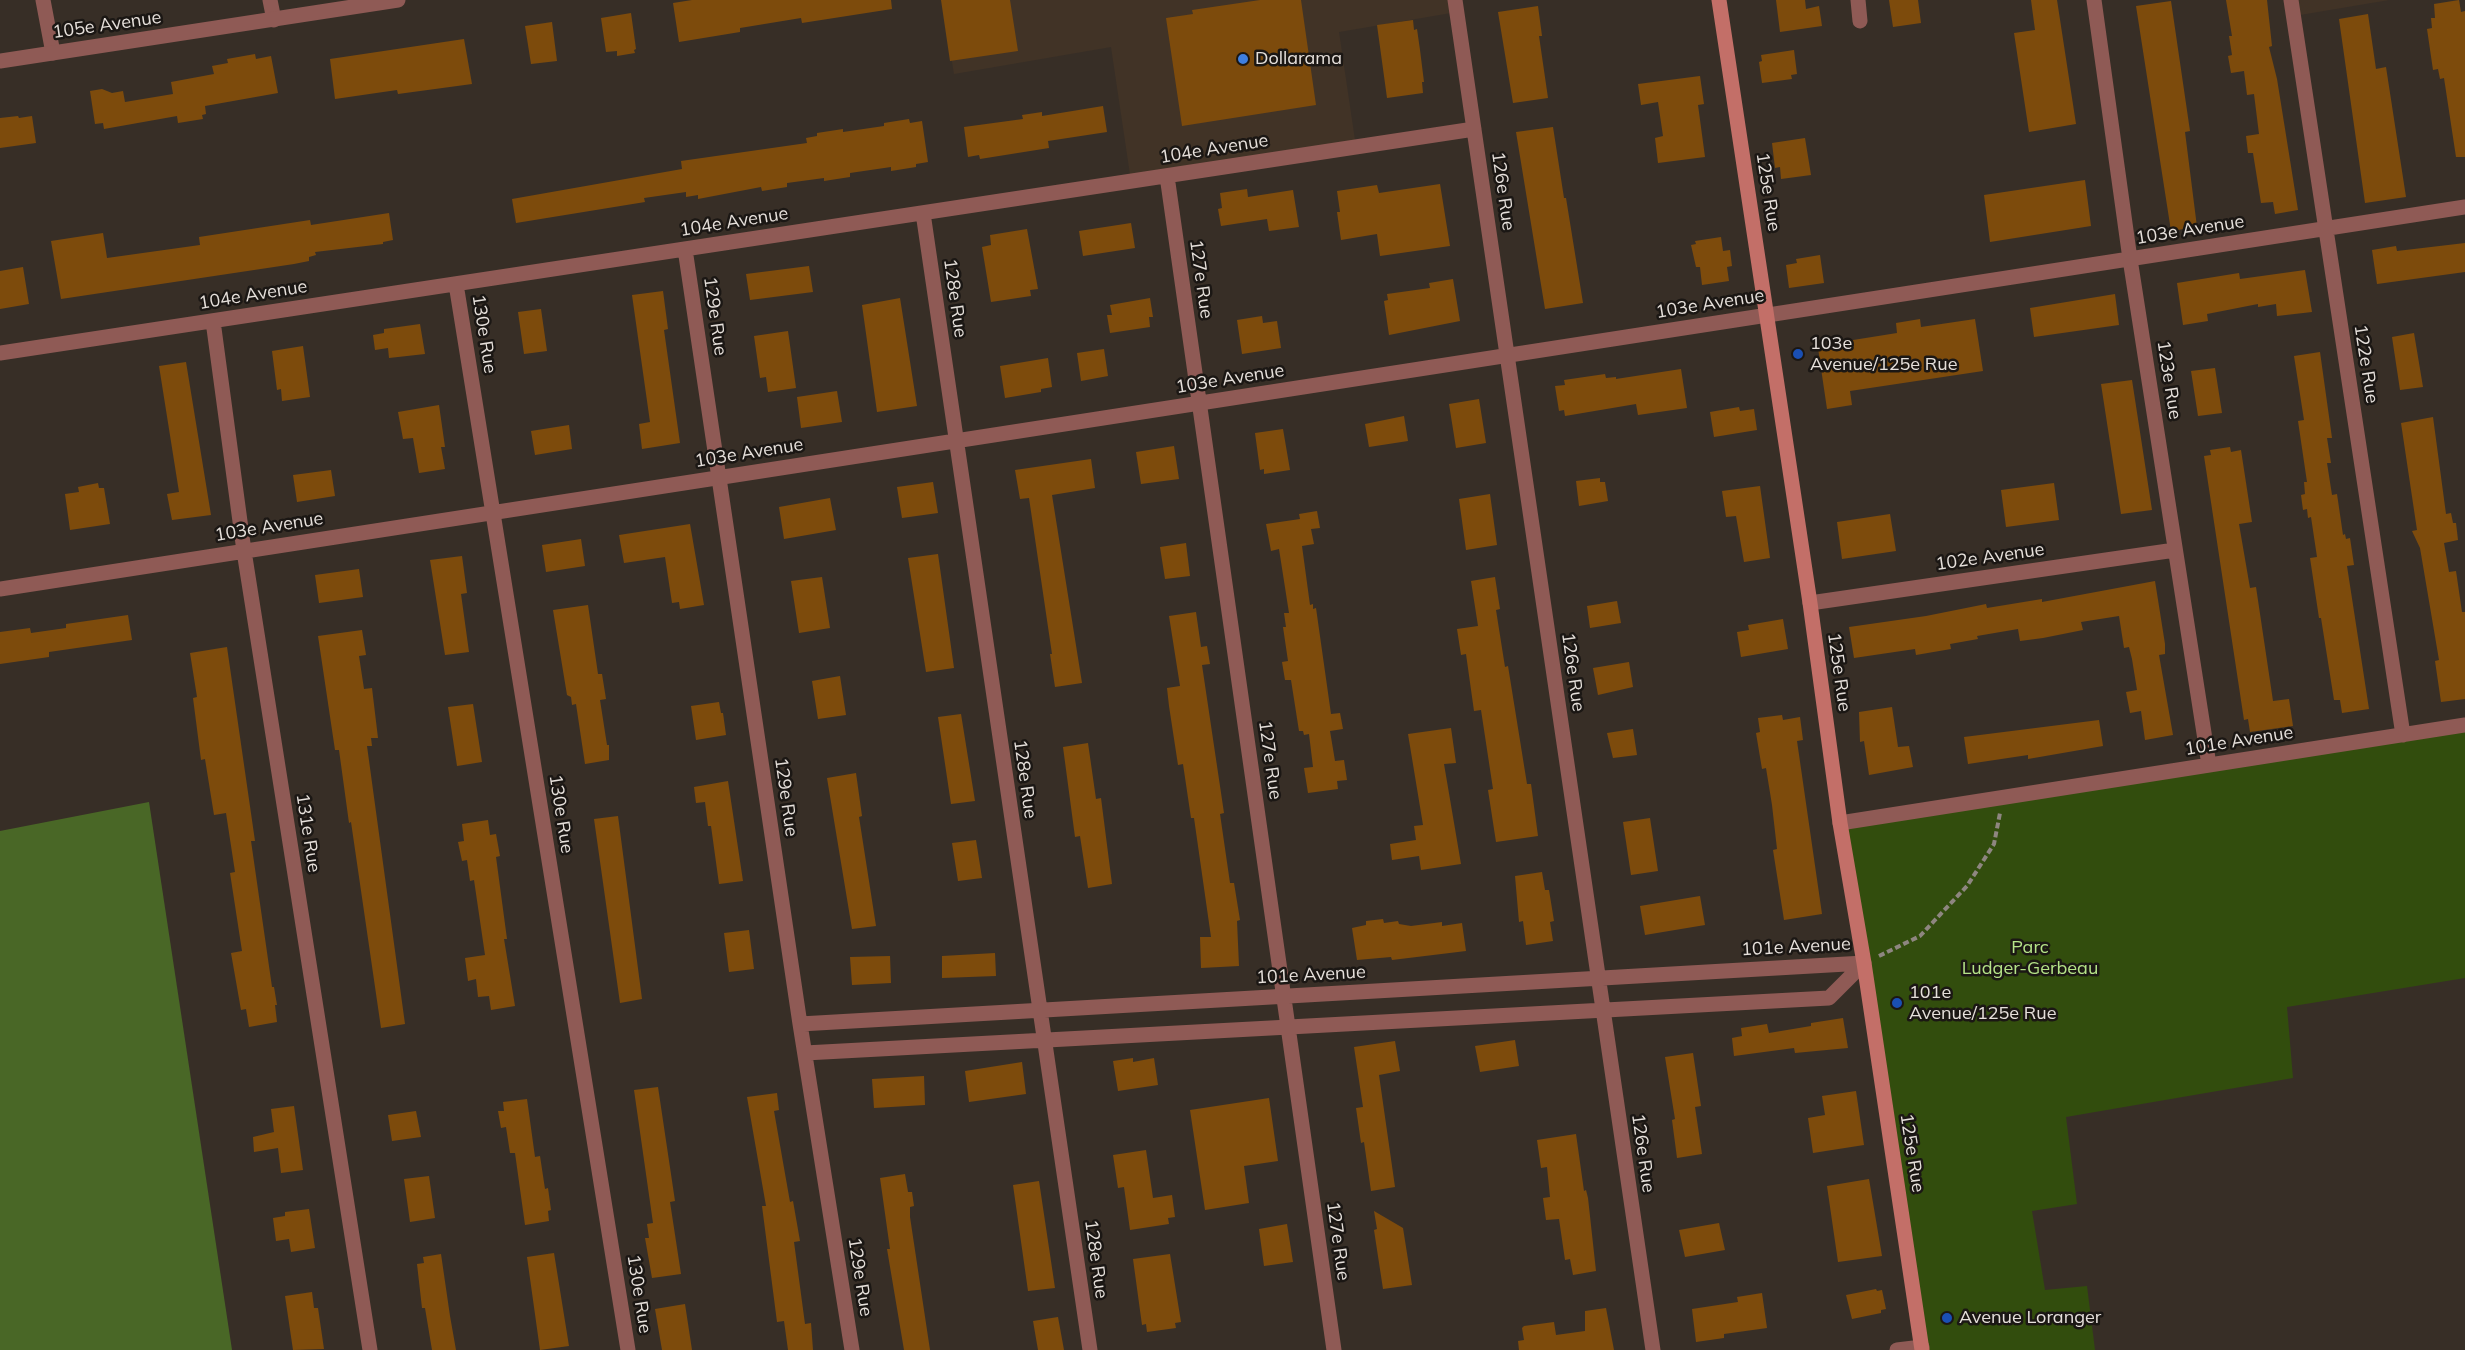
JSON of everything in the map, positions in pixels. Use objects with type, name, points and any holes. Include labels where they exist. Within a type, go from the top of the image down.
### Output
[{"type":"main road","name":"125e Rue","points":[[1719,0],[1810,603],[1840,823],[1864,963],[1922,1348]]},
{"type":"street","points":[[43,0],[52,53]]},
{"type":"street","points":[[270,0],[274,20]]},
{"type":"street","name":"105e Avenue","points":[[0,61],[398,0]]},
{"type":"street","name":"126e Rue","points":[[1455,0],[1653,1350]]},
{"type":"street","points":[[1858,0],[1860,21]]},
{"type":"street","name":"123e Rue","points":[[2094,0],[2130,259],[2209,765]]},
{"type":"street","name":"122e Rue","points":[[2291,0],[2403,735]]},
{"type":"street","name":"104e Avenue","points":[[0,353],[1474,129]]},
{"type":"street","name":"127e Rue","points":[[1167,176],[1334,1350]]},
{"type":"street","name":"103e Avenue","points":[[0,589],[2465,207]]},
{"type":"street","name":"128e Rue","points":[[923,213],[1090,1350]]},
{"type":"street","name":"129e Rue","points":[[685,249],[800,1024],[852,1350]]},
{"type":"street","name":"130e Rue","points":[[456,284],[628,1350]]},
{"type":"street","name":"131e Rue","points":[[213,321],[244,551],[370,1350]]},
{"type":"street","name":"102e Avenue","points":[[1810,603],[2175,550]]},
{"type":"street","name":"101e Avenue","points":[[1840,823],[2465,725]]},
{"type":"street","name":"101e Avenue","points":[[800,1024],[1864,963]]},
{"type":"street","name":"101e Avenue","points":[[805,1053],[1603,1012],[1829,998],[1864,963]]},
{"type":"street","points":[[1897,1350],[1922,1348]]},
{"type":"path","points":[[1864,963],[1920,936],[1967,886],[1994,844],[2003,797]]},
{"type":"shaded area","points":[[942,0],[1455,0],[1457,12],[1339,32],[1356,147],[1131,181],[1111,47],[954,74]]},
{"type":"shaded area","points":[[2291,0],[2389,0],[2294,16]]},
{"type":"green space","name":"Parc Ludger-Gerbeau","points":[[2465,725],[2465,978],[2287,1007],[2293,1078],[2066,1117],[2077,1204],[2032,1211],[2045,1290],[2087,1286],[2095,1350],[1922,1350],[1841,823]]},
{"type":"green space","points":[[149,802],[232,1350],[0,1350],[0,831]]},
{"type":"building","points":[[692,0],[891,0],[892,9],[802,23],[801,18],[740,28],[740,32],[679,42],[673,3]]},
{"type":"building","points":[[941,0],[1010,0],[1018,51],[950,61]]},
{"type":"building","points":[[1260,0],[1301,0],[1316,105],[1182,126],[1166,18],[1193,14],[1192,10]]},
{"type":"building","points":[[1776,0],[1805,0],[1806,9],[1819,6],[1822,26],[1780,32]]},
{"type":"building","points":[[1889,0],[1918,0],[1921,23],[1893,27]]},
{"type":"building","points":[[2031,0],[2057,0],[2076,124],[2029,132],[2014,33],[2035,30]]},
{"type":"building","points":[[2226,0],[2267,0],[2272,46],[2269,47],[2277,79],[2298,210],[2275,214],[2273,202],[2261,203],[2253,153],[2248,153],[2246,136],[2259,134],[2254,94],[2247,95],[2244,71],[2231,73],[2228,56],[2232,55],[2229,36],[2232,36]]},
{"type":"building","points":[[2459,0],[2461,12],[2465,11],[2465,157],[2456,157],[2444,78],[2440,79],[2438,69],[2433,70],[2427,29],[2432,28],[2431,18],[2435,18],[2434,4]]},
{"type":"building","points":[[2171,1],[2190,131],[2185,132],[2197,227],[2171,231],[2136,6]]},
{"type":"building","points":[[1538,6],[1542,36],[1539,36],[1548,98],[1513,103],[1498,12]]},
{"type":"building","points":[[631,13],[635,53],[617,56],[617,51],[606,52],[601,18]]},
{"type":"building","points":[[2368,14],[2376,69],[2386,67],[2406,197],[2365,203],[2339,19]]},
{"type":"building","points":[[1413,20],[1414,30],[1417,29],[1420,50],[1423,93],[1387,98],[1377,25]]},
{"type":"building","points":[[552,22],[557,61],[531,64],[525,26]]},
{"type":"building","points":[[464,39],[472,84],[398,94],[397,90],[335,99],[330,59]]},
{"type":"building","points":[[1794,50],[1797,74],[1791,75],[1792,79],[1762,83],[1759,62],[1762,61],[1761,55]]},
{"type":"building","points":[[255,54],[256,59],[271,56],[278,93],[205,106],[206,114],[202,115],[203,119],[178,123],[177,116],[104,129],[103,123],[95,124],[90,91],[102,89],[112,93],[123,91],[125,102],[173,94],[171,82],[214,74],[212,66],[228,63],[227,59]]},
{"type":"building","points":[[1700,76],[1704,104],[1698,105],[1705,157],[1658,163],[1655,138],[1663,136],[1658,102],[1641,105],[1638,84]]},
{"type":"building","points":[[1103,106],[1107,132],[1048,141],[1049,148],[980,159],[979,155],[968,157],[964,127],[1023,119],[1022,115],[1042,112],[1042,116]]},
{"type":"building","points":[[18,116],[19,118],[32,116],[36,143],[0,148],[0,118]]},
{"type":"building","points":[[909,119],[910,123],[922,121],[928,162],[916,164],[916,167],[891,171],[891,167],[850,173],[850,177],[787,183],[787,187],[762,191],[761,187],[698,199],[698,195],[686,197],[686,192],[644,198],[645,202],[516,223],[512,199],[682,169],[681,161],[807,143],[806,138],[817,136],[817,133],[884,126],[884,123]]},
{"type":"building","points":[[1553,127],[1583,303],[1545,309],[1516,132]]},
{"type":"building","points":[[1805,138],[1811,175],[1781,179],[1780,167],[1775,168],[1772,143]]},
{"type":"building","points":[[2085,180],[2091,226],[1990,242],[1984,195]]},
{"type":"building","points":[[1440,184],[1450,246],[1380,256],[1377,234],[1341,240],[1337,191],[1377,185],[1379,193]]},
{"type":"building","points":[[1247,189],[1248,197],[1293,190],[1299,227],[1269,231],[1267,219],[1221,226],[1218,209],[1222,208],[1220,193]]},
{"type":"building","points":[[389,213],[393,240],[383,242],[383,244],[315,252],[316,255],[309,257],[309,261],[294,264],[61,299],[51,241],[103,233],[107,258],[200,245],[199,237],[310,220],[311,225]]},
{"type":"building","points":[[1131,223],[1135,248],[1083,256],[1079,231]]},
{"type":"building","points":[[1027,229],[1038,289],[1030,290],[1031,296],[991,302],[982,247],[991,245],[990,235]]},
{"type":"building","points":[[1721,237],[1723,251],[1730,250],[1732,266],[1727,267],[1729,281],[1702,285],[1700,267],[1696,267],[1691,245],[1696,244],[1695,241]]},
{"type":"building","points":[[2465,243],[2465,272],[2377,284],[2372,250],[2396,246],[2397,251]]},
{"type":"building","points":[[1820,255],[1824,283],[1789,288],[1786,265],[1797,263],[1796,259]]},
{"type":"building","points":[[809,266],[813,292],[750,300],[746,274]]},
{"type":"building","points":[[23,267],[29,304],[0,309],[0,271]]},
{"type":"building","points":[[2305,270],[2312,312],[2277,316],[2276,304],[2258,307],[2258,304],[2207,314],[2208,321],[2183,325],[2177,283],[2239,273],[2240,279]]},
{"type":"building","points":[[1453,279],[1460,321],[1389,335],[1384,301],[1388,300],[1387,294],[1430,288],[1429,283]]},
{"type":"building","points":[[663,291],[668,329],[664,330],[680,443],[642,449],[639,424],[650,422],[632,295]]},
{"type":"building","points":[[2115,294],[2119,325],[2034,337],[2030,308]]},
{"type":"building","points":[[900,298],[917,406],[877,412],[862,305]]},
{"type":"building","points":[[1150,298],[1153,317],[1149,317],[1150,327],[1110,333],[1107,315],[1112,315],[1110,305]]},
{"type":"building","points":[[541,309],[547,351],[524,354],[518,312]]},
{"type":"building","points":[[1262,316],[1263,323],[1277,321],[1281,348],[1242,354],[1237,320]]},
{"type":"building","points":[[1920,319],[1921,327],[1975,319],[1983,371],[1850,391],[1852,405],[1827,409],[1818,348],[1897,333],[1896,323]]},
{"type":"building","points":[[420,324],[425,354],[389,358],[388,348],[375,350],[373,335],[384,333],[384,329]]},
{"type":"building","points":[[788,331],[796,388],[768,392],[766,377],[760,378],[754,336]]},
{"type":"building","points":[[2414,333],[2423,387],[2400,390],[2392,337]]},
{"type":"building","points":[[303,346],[310,397],[282,401],[281,389],[277,390],[272,351]]},
{"type":"building","points":[[1104,349],[1108,376],[1081,381],[1077,353]]},
{"type":"building","points":[[2320,352],[2332,438],[2327,438],[2331,463],[2327,463],[2332,495],[2337,494],[2343,535],[2345,534],[2346,539],[2350,538],[2354,565],[2347,566],[2369,709],[2342,713],[2340,700],[2334,700],[2321,618],[2319,618],[2310,558],[2317,557],[2311,517],[2308,518],[2307,509],[2303,510],[2301,495],[2305,494],[2304,482],[2307,482],[2298,421],[2304,420],[2294,356]]},
{"type":"building","points":[[1048,358],[1052,387],[1041,389],[1041,392],[1005,398],[1000,366]]},
{"type":"building","points":[[186,362],[211,515],[172,520],[167,494],[179,492],[159,366]]},
{"type":"building","points":[[2215,368],[2222,413],[2198,416],[2191,371]]},
{"type":"building","points":[[1681,369],[1687,408],[1638,415],[1636,404],[1565,416],[1564,410],[1559,411],[1555,386],[1565,385],[1564,380],[1605,374],[1606,378],[1616,377],[1616,379]]},
{"type":"building","points":[[2132,380],[2152,510],[2121,514],[2101,384]]},
{"type":"building","points":[[837,391],[842,422],[801,428],[797,397]]},
{"type":"building","points":[[1479,399],[1486,443],[1456,448],[1449,404]]},
{"type":"building","points":[[439,405],[445,447],[441,447],[445,469],[419,473],[413,438],[403,439],[398,412]]},
{"type":"building","points":[[1739,407],[1740,411],[1754,409],[1757,430],[1714,437],[1710,412]]},
{"type":"building","points":[[1404,416],[1408,441],[1369,447],[1365,424]]},
{"type":"building","points":[[2433,417],[2446,514],[2451,513],[2453,523],[2456,523],[2458,540],[2444,543],[2449,572],[2456,571],[2462,612],[2465,612],[2465,699],[2441,702],[2435,661],[2439,660],[2420,548],[2412,531],[2417,530],[2401,423]]},
{"type":"building","points":[[569,425],[572,449],[535,455],[531,431]]},
{"type":"building","points":[[1283,429],[1290,470],[1264,474],[1264,469],[1260,470],[1255,433]]},
{"type":"building","points":[[1174,446],[1179,479],[1141,484],[1136,452]]},
{"type":"building","points":[[2230,447],[2231,452],[2241,450],[2252,522],[2239,524],[2250,588],[2256,587],[2273,701],[2289,699],[2293,726],[2250,732],[2248,719],[2244,720],[2204,456],[2211,455],[2210,450]]},
{"type":"building","points":[[1091,459],[1095,488],[1052,495],[1082,683],[1055,687],[1029,498],[1020,499],[1015,470]]},
{"type":"building","points":[[331,470],[335,496],[297,502],[293,475]]},
{"type":"building","points":[[1600,478],[1600,482],[1605,482],[1608,501],[1579,506],[1576,481]]},
{"type":"building","points":[[933,482],[938,513],[902,518],[897,487]]},
{"type":"building","points":[[98,483],[99,488],[104,488],[110,524],[70,530],[65,494],[79,492],[78,487]]},
{"type":"building","points":[[2054,483],[2059,520],[2006,527],[2001,490]]},
{"type":"building","points":[[1760,486],[1770,558],[1744,562],[1736,516],[1726,517],[1722,491]]},
{"type":"building","points":[[1490,494],[1497,545],[1466,550],[1459,499]]},
{"type":"building","points":[[830,498],[836,530],[784,539],[779,507]]},
{"type":"building","points":[[1317,511],[1320,528],[1311,529],[1314,544],[1302,546],[1310,605],[1313,604],[1313,609],[1316,608],[1331,714],[1340,713],[1343,729],[1330,731],[1335,761],[1344,760],[1347,780],[1337,781],[1338,789],[1308,793],[1304,768],[1313,767],[1309,734],[1304,735],[1303,731],[1299,731],[1291,680],[1285,680],[1282,662],[1288,661],[1283,627],[1286,627],[1284,613],[1289,613],[1279,549],[1271,551],[1266,524],[1300,519],[1299,514]]},
{"type":"building","points":[[1890,514],[1896,551],[1842,559],[1837,522]]},
{"type":"building","points":[[690,524],[704,605],[680,609],[679,602],[672,603],[665,557],[624,563],[619,535]]},
{"type":"building","points":[[581,539],[585,566],[546,572],[542,545]]},
{"type":"building","points":[[1186,543],[1190,576],[1165,579],[1160,547]]},
{"type":"building","points":[[938,554],[954,668],[926,672],[908,558]]},
{"type":"building","points":[[462,556],[467,593],[461,594],[469,652],[445,655],[430,560]]},
{"type":"building","points":[[359,569],[363,597],[319,603],[315,575]]},
{"type":"building","points":[[822,577],[830,628],[799,633],[791,581]]},
{"type":"building","points":[[1495,577],[1500,609],[1496,610],[1505,667],[1508,666],[1527,784],[1531,784],[1538,836],[1496,842],[1488,790],[1493,789],[1481,710],[1474,711],[1466,654],[1461,655],[1457,629],[1478,626],[1471,581]]},
{"type":"building","points":[[2155,581],[2165,644],[2165,654],[2159,655],[2173,735],[2145,740],[2141,711],[2130,713],[2126,692],[2137,690],[2129,647],[2124,648],[2119,616],[2081,622],[2083,630],[2043,638],[2020,641],[2018,629],[1977,636],[1978,639],[1950,644],[1951,649],[1916,655],[1915,649],[1854,658],[1849,627],[1926,616],[1986,604],[1987,608],[2042,599],[2042,602]]},
{"type":"building","points":[[1617,601],[1621,623],[1590,628],[1587,606]]},
{"type":"building","points":[[588,605],[598,674],[602,674],[606,699],[600,700],[607,745],[609,745],[609,760],[585,764],[576,704],[572,705],[571,697],[567,695],[553,610]]},
{"type":"building","points":[[1196,612],[1201,647],[1207,646],[1210,664],[1202,665],[1224,813],[1220,814],[1230,883],[1234,883],[1240,920],[1237,921],[1239,966],[1201,968],[1200,937],[1211,937],[1194,818],[1191,818],[1183,764],[1178,765],[1169,706],[1167,688],[1180,686],[1169,616]]},
{"type":"building","points":[[128,615],[132,640],[49,652],[49,657],[0,664],[0,632],[30,628],[31,633],[66,628],[66,624]]},
{"type":"building","points":[[1783,619],[1788,649],[1741,657],[1737,632],[1749,630],[1748,625]]},
{"type":"building","points":[[362,630],[366,655],[359,656],[364,689],[372,688],[378,738],[371,738],[372,746],[367,746],[405,1024],[381,1028],[351,822],[349,823],[339,750],[335,750],[318,636]]},
{"type":"building","points":[[227,647],[255,841],[251,841],[272,987],[274,987],[277,1005],[275,1005],[277,1022],[249,1027],[246,1009],[241,1010],[231,953],[242,951],[230,873],[235,872],[226,813],[214,815],[205,759],[201,760],[193,698],[197,697],[190,653]]},
{"type":"building","points":[[1629,662],[1633,687],[1598,695],[1593,668]]},
{"type":"building","points":[[840,676],[846,715],[818,719],[812,681]]},
{"type":"building","points":[[719,702],[726,735],[696,740],[691,706]]},
{"type":"building","points":[[473,704],[482,762],[457,766],[448,707]]},
{"type":"building","points":[[1892,707],[1898,747],[1909,746],[1913,767],[1869,775],[1864,741],[1860,742],[1859,712]]},
{"type":"building","points":[[961,714],[975,801],[951,804],[938,717]]},
{"type":"building","points":[[1782,715],[1783,720],[1800,717],[1803,740],[1797,741],[1822,914],[1784,920],[1773,850],[1777,849],[1772,805],[1766,768],[1762,769],[1756,733],[1760,732],[1758,718]]},
{"type":"building","points":[[2099,720],[2103,746],[2028,759],[2028,755],[1968,764],[1964,737]]},
{"type":"building","points":[[1451,728],[1456,763],[1444,764],[1461,864],[1421,870],[1419,856],[1392,860],[1390,844],[1416,840],[1414,826],[1423,825],[1408,734]]},
{"type":"building","points":[[1633,729],[1637,755],[1613,758],[1607,733]]},
{"type":"building","points":[[1088,743],[1096,799],[1101,798],[1112,884],[1088,888],[1080,836],[1075,837],[1063,747]]},
{"type":"building","points":[[856,773],[862,816],[859,817],[876,926],[852,929],[827,778]]},
{"type":"building","points":[[728,781],[743,881],[719,884],[711,826],[708,826],[705,802],[696,803],[694,787]]},
{"type":"building","points":[[618,816],[642,999],[620,1003],[594,819]]},
{"type":"building","points":[[1650,818],[1658,871],[1631,875],[1623,822]]},
{"type":"building","points":[[488,820],[490,835],[496,834],[500,856],[496,857],[507,939],[504,939],[515,1006],[491,1010],[489,996],[478,997],[476,979],[468,981],[465,958],[485,955],[474,880],[470,881],[467,860],[462,861],[458,842],[464,841],[462,824]]},
{"type":"building","points":[[976,840],[982,878],[958,881],[952,843]]},
{"type":"building","points":[[1542,872],[1545,890],[1549,890],[1554,921],[1550,922],[1553,941],[1526,945],[1523,921],[1519,922],[1515,876]]},
{"type":"building","points":[[1700,896],[1705,925],[1645,935],[1640,906]]},
{"type":"building","points":[[1383,919],[1384,923],[1398,921],[1399,924],[1411,926],[1442,922],[1442,926],[1462,923],[1466,951],[1392,960],[1391,957],[1357,960],[1352,928],[1366,925],[1366,921]]},
{"type":"building","points":[[749,930],[754,969],[729,972],[724,933]]},
{"type":"building","points":[[995,953],[996,976],[942,978],[942,956]]},
{"type":"building","points":[[890,956],[891,983],[852,985],[850,957]]},
{"type":"building","points":[[1843,1018],[1848,1048],[1795,1053],[1794,1048],[1734,1056],[1732,1038],[1742,1036],[1741,1028],[1767,1024],[1769,1033]]},
{"type":"building","points":[[1515,1040],[1519,1066],[1480,1072],[1475,1046]]},
{"type":"building","points":[[1395,1041],[1400,1071],[1379,1075],[1395,1187],[1371,1191],[1364,1142],[1361,1143],[1356,1108],[1363,1107],[1354,1047]]},
{"type":"building","points":[[1693,1053],[1701,1106],[1695,1107],[1702,1154],[1677,1158],[1672,1120],[1675,1119],[1665,1057]]},
{"type":"building","points":[[1133,1058],[1133,1062],[1154,1058],[1158,1085],[1118,1091],[1113,1061]]},
{"type":"building","points":[[1022,1062],[1026,1094],[969,1102],[965,1071]]},
{"type":"building","points":[[924,1076],[925,1105],[874,1108],[872,1079]]},
{"type":"building","points":[[658,1087],[675,1201],[670,1202],[681,1274],[652,1278],[645,1238],[649,1238],[647,1224],[653,1223],[634,1090]]},
{"type":"building","points":[[1856,1091],[1864,1145],[1813,1153],[1808,1118],[1825,1115],[1822,1096]]},
{"type":"building","points":[[777,1093],[779,1110],[774,1111],[790,1202],[793,1201],[800,1241],[794,1242],[805,1324],[811,1323],[813,1350],[788,1350],[784,1321],[777,1322],[762,1206],[766,1206],[747,1097]]},
{"type":"building","points":[[1269,1098],[1278,1161],[1244,1166],[1249,1203],[1205,1210],[1190,1110]]},
{"type":"building","points":[[527,1099],[535,1157],[540,1156],[551,1210],[548,1211],[549,1221],[525,1225],[515,1153],[510,1153],[506,1127],[501,1128],[498,1111],[504,1111],[503,1102]]},
{"type":"building","points":[[294,1106],[303,1170],[281,1173],[278,1148],[254,1152],[253,1137],[274,1132],[271,1109]]},
{"type":"building","points":[[416,1111],[421,1137],[392,1141],[388,1115]]},
{"type":"building","points":[[1576,1134],[1584,1191],[1586,1190],[1588,1198],[1596,1271],[1573,1275],[1570,1259],[1565,1260],[1559,1219],[1546,1220],[1543,1198],[1550,1197],[1547,1167],[1541,1168],[1537,1140]]},
{"type":"building","points":[[1146,1150],[1153,1198],[1172,1195],[1175,1217],[1168,1218],[1169,1224],[1130,1230],[1124,1187],[1118,1188],[1113,1155]]},
{"type":"building","points":[[905,1174],[908,1192],[912,1192],[914,1206],[910,1207],[910,1217],[930,1350],[904,1350],[887,1249],[890,1249],[880,1178]]},
{"type":"building","points":[[429,1176],[435,1218],[410,1222],[404,1179]]},
{"type":"building","points":[[1869,1179],[1882,1256],[1838,1262],[1827,1186]]},
{"type":"building","points":[[1039,1181],[1055,1288],[1028,1291],[1013,1185]]},
{"type":"building","points":[[309,1209],[315,1248],[291,1252],[289,1239],[276,1241],[273,1218],[285,1216],[285,1212]]},
{"type":"building","points":[[1374,1211],[1403,1228],[1412,1285],[1383,1289],[1374,1230],[1377,1229]]},
{"type":"building","points":[[1719,1223],[1725,1250],[1685,1257],[1679,1230]]},
{"type":"building","points":[[1287,1224],[1293,1262],[1264,1266],[1259,1229]]},
{"type":"building","points":[[554,1253],[569,1346],[540,1350],[527,1257]]},
{"type":"building","points":[[441,1254],[456,1350],[432,1350],[425,1308],[422,1308],[417,1264],[424,1263],[423,1257]]},
{"type":"building","points":[[1170,1254],[1181,1322],[1175,1323],[1176,1328],[1147,1332],[1146,1324],[1142,1325],[1133,1259]]},
{"type":"building","points":[[1876,1289],[1877,1291],[1882,1290],[1886,1309],[1881,1310],[1881,1313],[1852,1319],[1846,1295]]},
{"type":"building","points":[[312,1292],[314,1308],[318,1308],[324,1349],[293,1350],[285,1296]]},
{"type":"building","points":[[1762,1293],[1767,1328],[1724,1334],[1724,1338],[1696,1342],[1692,1309],[1738,1302],[1737,1297]]},
{"type":"building","points":[[685,1304],[692,1350],[662,1350],[655,1309]]},
{"type":"building","points":[[1606,1308],[1614,1350],[1519,1350],[1518,1341],[1524,1340],[1522,1328],[1524,1326],[1554,1322],[1556,1335],[1585,1331],[1585,1311]]},
{"type":"building","points":[[1058,1317],[1064,1350],[1038,1350],[1033,1321]]},
{"type":"place","name":"Dollarama","points":[[1243,59]]},
{"type":"place","name":"103e Avenue/125e Rue","points":[[1798,354]]},
{"type":"place","name":"101e Avenue/125e Rue","points":[[1897,1003]]},
{"type":"place","name":"Avenue Loranger","points":[[1947,1318]]}]
